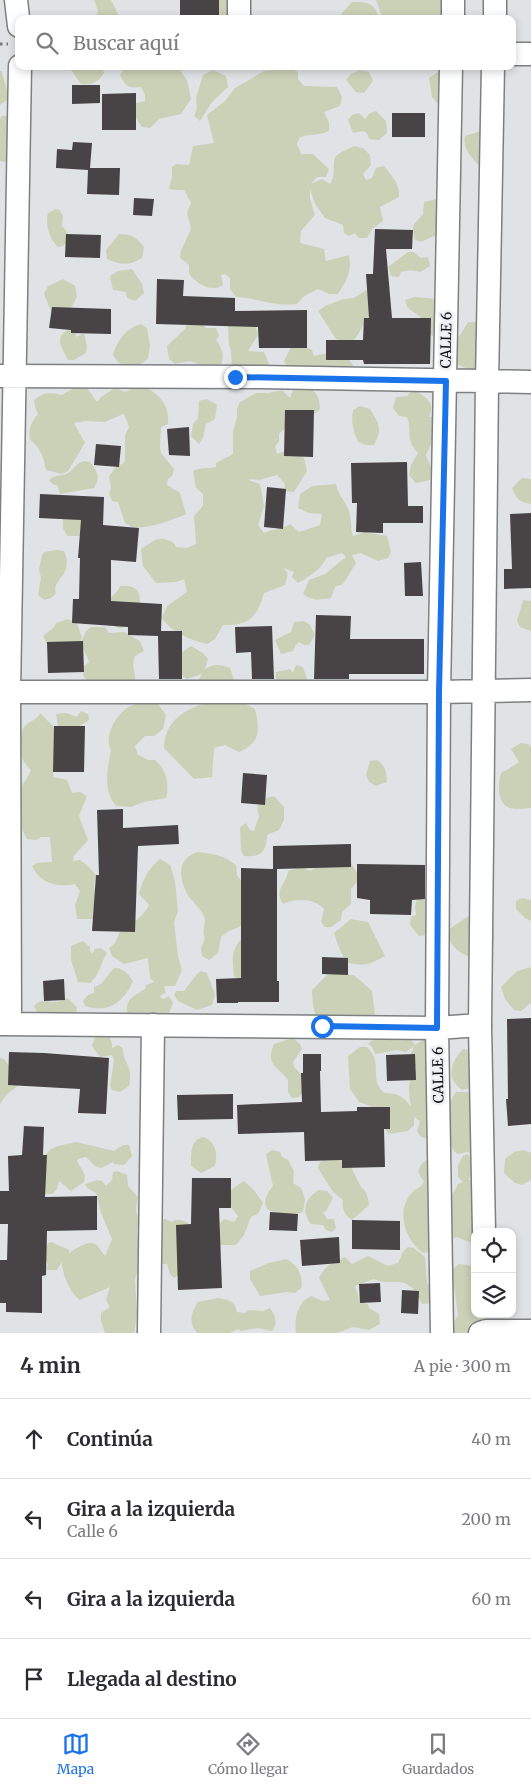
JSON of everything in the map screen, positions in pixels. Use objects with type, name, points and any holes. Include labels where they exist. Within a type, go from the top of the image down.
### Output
[{"type":"street","points":[[16,0],[18,15]]},
{"type":"street","points":[[238,15],[239,0]]},
{"type":"street","points":[[453,0],[453,15]]},
{"type":"street","points":[[494,15],[495,0]]},
{"type":"street","points":[[516,54],[531,54]]},
{"type":"street","points":[[20,70],[7,376],[5,1024],[437,1028],[480,1025]]},
{"type":"street","name":"CALLE 6","points":[[442,1333],[437,1028],[439,692],[452,70]]},
{"type":"street","points":[[484,1228],[480,1025],[487,382],[493,70]]},
{"type":"street","points":[[7,376],[261,377],[531,382]]},
{"type":"street","points":[[5,692],[483,692],[531,690]]},
{"type":"street","points":[[149,1333],[153,1025]]},
{"type":"street","points":[[485,1328],[531,1331]]},
{"type":"green space","points":[[94,0],[111,0],[118,15],[97,15],[98,11]]},
{"type":"green space","points":[[216,0],[235,0],[230,15],[219,15]]},
{"type":"green space","points":[[376,0],[452,0],[448,11],[444,15],[382,15]]},
{"type":"green space","points":[[352,2],[362,2],[373,6],[378,15],[342,15]]},
{"type":"green space","points":[[71,70],[103,70],[104,73],[94,83],[81,84]]},
{"type":"green space","points":[[123,70],[180,70],[187,80],[191,99],[181,114],[159,119],[150,128],[142,127],[133,114],[136,103],[145,101],[145,95],[141,87],[133,88],[128,86],[120,75]]},
{"type":"green space","points":[[213,70],[226,76],[228,87],[212,102],[200,121],[194,116],[197,109],[196,98],[203,75]]},
{"type":"green space","points":[[294,70],[298,72],[298,79],[304,86],[337,87],[342,97],[340,106],[324,112],[329,122],[329,131],[300,137],[297,144],[301,154],[313,154],[329,169],[326,177],[317,177],[311,184],[322,179],[330,184],[336,156],[354,146],[363,148],[370,155],[371,165],[363,174],[366,180],[372,178],[376,168],[384,166],[393,177],[399,192],[399,197],[380,207],[383,221],[373,228],[367,238],[358,238],[355,233],[349,236],[344,233],[343,225],[325,218],[315,204],[310,189],[310,199],[315,215],[301,231],[300,243],[324,249],[326,261],[349,255],[349,271],[338,294],[329,294],[318,289],[303,297],[297,304],[289,305],[236,297],[230,289],[230,278],[225,274],[221,275],[223,285],[214,288],[200,284],[192,278],[189,274],[189,265],[180,258],[181,251],[191,229],[187,213],[191,203],[184,190],[172,190],[169,188],[172,167],[176,164],[189,165],[193,146],[214,143],[207,115],[225,101],[235,88],[264,71]]},
{"type":"green space","points":[[360,70],[369,72],[373,81],[364,93],[356,92],[346,80],[351,74]]},
{"type":"green space","points":[[442,70],[453,95],[437,103],[432,97],[429,78]]},
{"type":"green space","points":[[0,71],[2,71],[7,89],[7,100],[0,105]]},
{"type":"green space","points":[[376,111],[386,121],[387,133],[379,140],[369,139],[367,133],[363,131],[353,133],[348,120],[352,115],[359,113],[365,119],[370,113]]},
{"type":"green space","points":[[2,116],[8,116],[10,160],[5,162],[0,161],[0,119]]},
{"type":"green space","points":[[481,131],[487,162],[479,165],[468,152],[464,140],[465,136]]},
{"type":"green space","points":[[436,199],[446,213],[441,233],[421,242],[415,240],[413,227],[423,214],[424,202]]},
{"type":"green space","points":[[56,209],[60,210],[63,216],[62,226],[67,232],[69,240],[63,246],[58,247],[50,236],[47,222],[48,213]]},
{"type":"green space","points":[[119,234],[131,235],[139,241],[144,247],[142,258],[125,264],[107,259],[106,250]]},
{"type":"green space","points":[[408,252],[414,252],[421,258],[428,257],[430,266],[420,272],[406,271],[401,272],[399,277],[391,276],[388,267]]},
{"type":"green space","points":[[132,269],[142,284],[144,293],[135,301],[127,298],[126,292],[113,290],[110,276],[118,271]]},
{"type":"green space","points":[[63,279],[75,286],[77,297],[71,308],[65,312],[51,311],[44,294],[48,286]]},
{"type":"green space","points":[[366,290],[375,297],[380,310],[367,320],[352,341],[336,339],[318,311],[343,299],[354,298]]},
{"type":"green space","points":[[415,297],[449,300],[440,338],[430,335],[420,316],[406,304],[405,300]]},
{"type":"green space","points":[[195,315],[206,328],[216,328],[219,336],[216,340],[223,356],[213,384],[193,371],[197,363],[189,361],[175,364],[169,359],[167,346],[185,329],[189,316]]},
{"type":"green space","points":[[468,322],[484,322],[488,361],[474,371],[456,364],[455,343]]},
{"type":"green space","points":[[141,324],[147,328],[150,345],[148,358],[139,365],[125,366],[116,360],[113,355],[115,349],[126,332]]},
{"type":"green space","points":[[255,324],[258,335],[248,351],[264,352],[269,364],[268,371],[232,369],[228,326]]},
{"type":"green space","points":[[71,328],[76,333],[76,337],[84,333],[87,347],[86,353],[74,360],[68,360],[61,346],[60,338],[65,331]]},
{"type":"green space","points":[[296,343],[312,350],[314,356],[336,353],[345,356],[353,365],[350,372],[289,371],[284,361],[291,347]]},
{"type":"green space","points":[[140,385],[152,391],[165,404],[168,424],[161,427],[160,447],[161,453],[174,469],[167,485],[180,493],[186,514],[160,524],[137,528],[125,523],[118,502],[112,501],[109,494],[111,488],[109,476],[125,460],[125,435],[129,427],[123,414],[105,422],[85,421],[74,423],[85,443],[68,471],[62,474],[46,470],[41,453],[30,440],[29,433],[32,423],[38,414],[34,400],[41,395],[51,393],[62,395],[77,386],[87,388],[97,402],[115,388],[125,392]]},
{"type":"green space","points":[[308,386],[317,396],[320,409],[310,417],[283,430],[279,434],[279,442],[275,446],[277,454],[291,452],[304,458],[307,471],[294,492],[284,491],[285,484],[277,475],[259,480],[248,479],[260,484],[264,506],[258,525],[264,533],[290,524],[299,532],[320,525],[322,514],[309,513],[298,508],[300,494],[312,486],[336,484],[338,492],[349,511],[353,536],[365,532],[387,536],[391,552],[388,558],[378,561],[361,553],[352,555],[356,563],[343,584],[335,587],[331,598],[323,599],[313,599],[303,594],[309,580],[325,574],[346,557],[342,553],[326,558],[318,569],[298,583],[292,577],[294,572],[283,568],[288,573],[285,585],[264,593],[255,614],[246,622],[223,625],[215,639],[207,644],[182,635],[170,627],[162,618],[167,606],[187,592],[184,579],[176,582],[156,583],[143,566],[141,549],[160,539],[169,540],[176,547],[186,548],[196,544],[194,516],[203,506],[203,494],[196,488],[193,471],[216,467],[216,463],[233,454],[233,431],[240,402],[256,393],[282,390],[290,398],[293,390]]},
{"type":"green space","points":[[416,391],[431,404],[429,417],[435,416],[433,440],[426,455],[432,470],[430,480],[416,483],[409,475],[411,465],[418,453],[411,443],[407,417],[399,416],[393,408],[396,397],[408,396],[409,393]]},
{"type":"green space","points":[[207,399],[217,405],[215,419],[206,424],[203,438],[199,444],[191,436],[193,424],[198,418],[199,401]]},
{"type":"green space","points":[[360,406],[370,409],[378,422],[379,430],[374,445],[358,442],[356,438],[352,414],[353,410]]},
{"type":"green space","points":[[84,461],[90,462],[96,471],[98,477],[94,488],[60,494],[57,485],[54,485],[49,480],[68,473]]},
{"type":"green space","points":[[522,478],[531,479],[531,504],[519,499],[512,488]]},
{"type":"green space","points":[[63,518],[84,519],[82,536],[67,536],[63,528]]},
{"type":"green space","points":[[64,551],[67,566],[55,589],[56,594],[44,600],[38,595],[41,578],[39,569],[42,555],[44,552]]},
{"type":"green space","points":[[120,586],[131,586],[137,590],[140,596],[137,612],[133,619],[122,628],[108,622],[109,602]]},
{"type":"green space","points":[[523,600],[531,601],[531,631],[520,627],[517,621]]},
{"type":"green space","points":[[68,619],[77,623],[82,638],[79,643],[47,644],[43,636],[56,623]]},
{"type":"green space","points":[[304,621],[310,625],[315,635],[309,645],[299,642],[293,651],[281,654],[275,640],[291,632],[294,622]]},
{"type":"green space","points":[[91,627],[105,627],[109,633],[124,632],[140,641],[144,651],[135,656],[135,683],[106,682],[102,680],[87,681],[83,675],[84,666],[89,662],[81,643],[86,631]]},
{"type":"green space","points":[[191,646],[203,653],[208,659],[205,669],[217,665],[230,668],[236,686],[199,687],[199,679],[202,674],[187,679],[182,675],[177,656]]},
{"type":"green space","points":[[296,665],[303,667],[309,685],[275,688],[276,672],[290,669],[293,673]]},
{"type":"green space","points":[[233,697],[255,709],[258,729],[255,740],[239,752],[225,745],[214,748],[212,777],[194,779],[164,748],[166,735],[178,717],[188,710],[210,702]]},
{"type":"green space","points":[[156,701],[166,715],[163,729],[154,736],[145,736],[135,746],[138,755],[148,760],[155,760],[162,768],[167,783],[166,798],[144,802],[131,807],[116,806],[107,786],[111,750],[109,744],[110,731],[117,718],[127,708],[136,704]]},
{"type":"green space","points":[[81,711],[88,714],[89,720],[86,723],[70,729],[58,726],[56,714],[66,713],[77,717]]},
{"type":"green space","points":[[40,713],[54,727],[53,777],[67,780],[72,793],[80,792],[87,796],[79,816],[88,840],[74,856],[73,861],[80,860],[96,875],[94,884],[97,919],[77,919],[75,905],[80,891],[75,884],[56,885],[44,880],[35,872],[32,866],[37,863],[52,862],[50,837],[41,837],[36,840],[27,839],[16,813],[15,801],[17,794],[31,770],[21,755],[20,737],[25,726]]},
{"type":"green space","points":[[521,743],[528,744],[531,747],[531,808],[512,809],[506,806],[500,798],[499,781],[502,772],[519,762],[511,749]]},
{"type":"green space","points":[[377,760],[385,769],[387,782],[376,786],[369,782],[366,775],[370,761]]},
{"type":"green space","points":[[274,796],[284,807],[284,820],[279,830],[267,835],[266,846],[262,853],[254,856],[244,856],[241,850],[240,827],[246,823],[250,830],[254,831],[259,816],[258,804],[266,798]]},
{"type":"green space","points":[[198,852],[223,857],[236,865],[237,875],[247,890],[244,921],[239,927],[221,937],[218,953],[209,960],[202,956],[201,948],[205,938],[204,916],[189,897],[181,877],[184,861],[189,856]]},
{"type":"green space","points":[[160,859],[170,865],[175,881],[178,911],[174,922],[178,956],[182,970],[175,986],[164,986],[166,993],[160,997],[164,999],[169,996],[173,1003],[169,1014],[153,1018],[137,1018],[127,1014],[127,1009],[131,998],[145,989],[146,985],[154,982],[150,978],[148,958],[124,964],[112,956],[109,948],[115,943],[121,929],[137,919],[147,909],[149,905],[139,894],[147,875]]},
{"type":"green space","points":[[350,861],[360,878],[351,889],[351,904],[342,912],[341,920],[331,927],[325,927],[321,922],[324,909],[320,905],[305,900],[283,904],[280,899],[280,890],[288,871],[300,867],[311,871],[323,865]]},
{"type":"green space","points":[[430,893],[427,935],[419,936],[410,925],[411,917],[416,915],[415,906],[417,899]]},
{"type":"green space","points":[[522,898],[531,900],[531,921],[516,909],[516,901]]},
{"type":"green space","points":[[478,913],[490,916],[494,932],[494,943],[471,957],[455,947],[449,939],[448,930],[467,917]]},
{"type":"green space","points":[[351,919],[368,922],[385,956],[366,964],[346,962],[334,933]]},
{"type":"green space","points":[[241,940],[259,942],[240,981],[234,976],[233,961],[235,948]]},
{"type":"green space","points":[[83,941],[90,947],[92,954],[95,949],[101,948],[107,953],[98,973],[90,983],[78,982],[71,960],[71,946]]},
{"type":"green space","points":[[531,967],[531,1003],[521,1011],[514,1010],[505,999],[501,987],[517,971]]},
{"type":"green space","points":[[114,968],[123,970],[133,981],[125,995],[108,1007],[93,1008],[85,1006],[83,1001],[88,995],[94,993],[94,987],[101,984]]},
{"type":"green space","points":[[201,971],[207,973],[215,995],[212,1005],[197,1010],[178,1001],[174,995],[176,991],[184,991]]},
{"type":"green space","points":[[328,974],[354,975],[372,991],[375,1014],[367,1034],[349,1040],[325,1027],[316,1017],[312,990]]},
{"type":"green space","points":[[67,998],[77,1007],[76,1013],[69,1015],[38,1014],[34,1006],[42,1001],[57,1002]]},
{"type":"green space","points":[[109,1035],[112,1048],[118,1045],[123,1048],[130,1079],[129,1086],[120,1092],[112,1090],[110,1086],[114,1061],[112,1055],[100,1057],[92,1046],[95,1037]]},
{"type":"green space","points":[[386,1036],[399,1036],[403,1040],[409,1036],[415,1045],[429,1039],[429,1140],[420,1136],[417,1131],[420,1121],[414,1117],[414,1125],[408,1131],[389,1134],[385,1129],[388,1124],[385,1111],[359,1102],[350,1089],[348,1056],[360,1047],[367,1047],[375,1059],[379,1087],[384,1093],[400,1096],[411,1107],[409,1083],[416,1069],[411,1054],[414,1046],[406,1052],[397,1050],[375,1054],[372,1047],[368,1044],[374,1038],[382,1040]]},
{"type":"green space","points":[[293,1038],[300,1044],[302,1049],[293,1062],[294,1067],[306,1079],[304,1090],[299,1097],[292,1098],[288,1092],[288,1080],[274,1065],[271,1057],[274,1044]]},
{"type":"green space","points":[[463,1049],[475,1051],[475,1087],[462,1090],[453,1080],[452,1070],[455,1059]]},
{"type":"green space","points":[[0,1058],[4,1059],[10,1067],[19,1085],[6,1095],[0,1104]]},
{"type":"green space","points":[[456,1092],[475,1092],[477,1156],[467,1152],[457,1154],[449,1141],[446,1124],[447,1115]]},
{"type":"green space","points":[[203,1137],[211,1142],[215,1148],[216,1157],[215,1166],[201,1173],[191,1166],[191,1157],[193,1145]]},
{"type":"green space","points":[[76,1142],[114,1151],[123,1145],[129,1145],[132,1156],[124,1165],[114,1164],[113,1162],[101,1168],[95,1166],[86,1157],[78,1159],[77,1161],[85,1175],[84,1182],[71,1191],[59,1181],[57,1189],[52,1194],[45,1194],[41,1183],[40,1171],[43,1159],[50,1150]]},
{"type":"green space","points":[[272,1150],[280,1152],[282,1157],[288,1160],[294,1171],[293,1183],[301,1188],[305,1199],[303,1212],[289,1216],[269,1210],[265,1204],[266,1197],[273,1186],[266,1154]]},
{"type":"green space","points":[[524,1150],[531,1153],[531,1180],[522,1185],[515,1183],[504,1173],[505,1159],[514,1152]]},
{"type":"green space","points":[[467,1154],[472,1157],[472,1176],[468,1180],[472,1180],[474,1228],[471,1228],[471,1243],[456,1237],[433,1251],[423,1253],[417,1248],[408,1234],[403,1218],[406,1202],[412,1193],[424,1182],[418,1172],[420,1166],[423,1162],[433,1159],[449,1197],[458,1184],[463,1182],[458,1177],[458,1165],[463,1156]]},
{"type":"green space","points":[[333,1158],[348,1161],[367,1195],[369,1205],[352,1220],[344,1211],[343,1200],[333,1192],[318,1168],[323,1160]]},
{"type":"green space","points":[[117,1171],[127,1175],[128,1186],[138,1197],[136,1210],[139,1221],[137,1232],[142,1240],[142,1255],[135,1280],[137,1314],[134,1333],[105,1333],[101,1321],[101,1313],[110,1307],[106,1300],[110,1287],[80,1300],[67,1283],[62,1262],[57,1270],[46,1270],[48,1265],[44,1253],[48,1243],[52,1242],[70,1251],[68,1254],[81,1246],[92,1243],[98,1246],[105,1256],[112,1239],[101,1213],[96,1193],[87,1188],[85,1184],[97,1180],[102,1181],[106,1186],[112,1180],[113,1172]]},
{"type":"green space","points":[[244,1181],[254,1190],[263,1203],[258,1214],[251,1217],[244,1235],[236,1245],[220,1245],[220,1223],[224,1219],[234,1222],[238,1216],[230,1203],[232,1189]]},
{"type":"green space","points":[[319,1190],[327,1191],[333,1198],[323,1213],[327,1219],[334,1219],[336,1228],[332,1232],[326,1230],[323,1225],[311,1224],[306,1215],[305,1210],[308,1201]]},
{"type":"green space","points":[[160,1219],[172,1222],[180,1220],[188,1223],[186,1229],[185,1271],[174,1278],[170,1274],[167,1264],[161,1264]]},
{"type":"green space","points":[[408,1247],[414,1248],[425,1257],[427,1283],[435,1294],[431,1303],[422,1304],[412,1287],[404,1283],[381,1282],[374,1279],[355,1286],[360,1302],[368,1304],[369,1308],[379,1314],[380,1324],[369,1330],[353,1327],[337,1333],[296,1333],[297,1312],[306,1299],[311,1296],[323,1301],[330,1300],[319,1278],[330,1265],[345,1257],[352,1264],[368,1256],[388,1266],[398,1263],[403,1252]]},
{"type":"green space","points":[[286,1259],[294,1264],[298,1270],[302,1287],[295,1293],[287,1292],[260,1296],[250,1279],[250,1271],[269,1263]]},
{"type":"green space","points":[[459,1264],[471,1266],[471,1318],[482,1318],[482,1333],[455,1333],[454,1331],[454,1322],[458,1316],[452,1270]]},
{"type":"green space","points":[[218,1298],[228,1300],[235,1305],[237,1312],[245,1313],[249,1310],[263,1311],[270,1308],[276,1320],[274,1328],[272,1331],[258,1328],[241,1331],[238,1329],[230,1333],[197,1333],[192,1325],[192,1318],[198,1302]]},
{"type":"building","points":[[180,0],[219,0],[219,15],[180,15]]},
{"type":"building","points":[[72,85],[100,85],[100,103],[72,104]]},
{"type":"building","points":[[136,93],[136,130],[102,130],[102,94]]},
{"type":"building","points":[[392,113],[425,113],[425,137],[392,137]]},
{"type":"building","points":[[73,142],[92,143],[90,168],[120,168],[119,195],[87,194],[88,170],[56,168],[57,149],[72,150]]},
{"type":"building","points":[[134,198],[154,199],[152,216],[133,215]]},
{"type":"building","points":[[375,229],[413,230],[412,249],[386,249],[392,318],[431,318],[430,364],[364,364],[363,360],[326,360],[326,340],[363,340],[364,318],[369,318],[366,274],[373,274]]},
{"type":"building","points":[[66,234],[101,235],[100,258],[65,257]]},
{"type":"building","points":[[157,279],[184,280],[183,296],[235,298],[235,311],[307,310],[307,348],[259,348],[258,327],[156,324]]},
{"type":"building","points":[[52,307],[111,309],[111,334],[71,333],[71,330],[49,328]]},
{"type":"building","points":[[285,410],[314,410],[313,457],[284,456]]},
{"type":"building","points":[[189,427],[190,456],[169,455],[167,429]]},
{"type":"building","points":[[96,444],[121,446],[119,467],[94,465]]},
{"type":"building","points":[[407,462],[408,506],[423,506],[423,523],[383,523],[383,533],[356,532],[357,503],[352,503],[351,463]]},
{"type":"building","points":[[267,487],[286,489],[283,529],[264,527]]},
{"type":"building","points":[[40,494],[104,497],[103,525],[139,528],[136,562],[111,560],[111,601],[162,604],[161,631],[182,631],[182,679],[159,679],[158,636],[128,635],[128,627],[72,623],[73,599],[79,599],[80,558],[78,558],[81,520],[39,518]]},
{"type":"building","points":[[531,513],[531,588],[504,589],[504,569],[512,569],[510,514]]},
{"type":"building","points":[[421,562],[423,596],[405,596],[404,563]]},
{"type":"building","points":[[316,615],[351,616],[350,639],[424,639],[424,674],[349,674],[349,679],[314,679]]},
{"type":"building","points":[[272,626],[274,679],[252,679],[251,652],[236,653],[235,627]]},
{"type":"building","points":[[83,641],[84,672],[48,673],[47,642]]},
{"type":"building","points":[[54,726],[85,726],[84,772],[53,772]]},
{"type":"building","points":[[243,773],[267,775],[265,805],[241,803]]},
{"type":"building","points":[[123,809],[123,828],[178,825],[179,844],[138,846],[135,932],[92,931],[96,875],[99,875],[97,810]]},
{"type":"building","points":[[351,844],[351,867],[277,869],[277,981],[279,981],[279,1002],[217,1003],[216,979],[241,978],[241,868],[273,869],[273,846]]},
{"type":"building","points":[[357,864],[425,865],[425,899],[412,900],[411,915],[370,914],[370,900],[357,898]]},
{"type":"building","points":[[322,957],[348,958],[348,975],[322,974]]},
{"type":"building","points":[[64,979],[65,1000],[44,1001],[43,981]]},
{"type":"building","points":[[531,1018],[531,1124],[508,1126],[506,1099],[508,1099],[507,1019]]},
{"type":"building","points":[[9,1052],[109,1058],[106,1114],[78,1113],[80,1089],[8,1085]]},
{"type":"building","points":[[303,1054],[321,1054],[321,1112],[357,1111],[357,1107],[390,1107],[390,1129],[384,1129],[385,1167],[342,1168],[342,1160],[305,1161],[304,1132],[238,1134],[237,1105],[302,1102],[301,1073],[303,1073]]},
{"type":"building","points":[[415,1054],[416,1080],[387,1081],[386,1055]]},
{"type":"building","points":[[233,1094],[233,1119],[178,1120],[177,1095]]},
{"type":"building","points":[[24,1126],[44,1127],[43,1155],[47,1155],[45,1197],[97,1196],[97,1230],[47,1231],[46,1275],[42,1276],[42,1313],[6,1312],[6,1303],[0,1303],[0,1260],[7,1260],[8,1224],[0,1224],[0,1191],[9,1191],[8,1156],[22,1155]]},
{"type":"building","points":[[192,1178],[231,1178],[231,1208],[219,1208],[222,1288],[178,1290],[176,1225],[191,1224]]},
{"type":"building","points":[[270,1212],[298,1214],[297,1231],[269,1230]]},
{"type":"building","points":[[352,1220],[400,1221],[400,1250],[352,1249]]},
{"type":"building","points":[[339,1237],[340,1263],[302,1266],[300,1240]]},
{"type":"building","points":[[380,1283],[381,1302],[360,1303],[359,1284]]},
{"type":"building","points":[[402,1290],[419,1291],[418,1314],[401,1313]]},
{"type":"route","points":[[235,377],[446,381],[439,692],[437,1028],[322,1026]]}]
